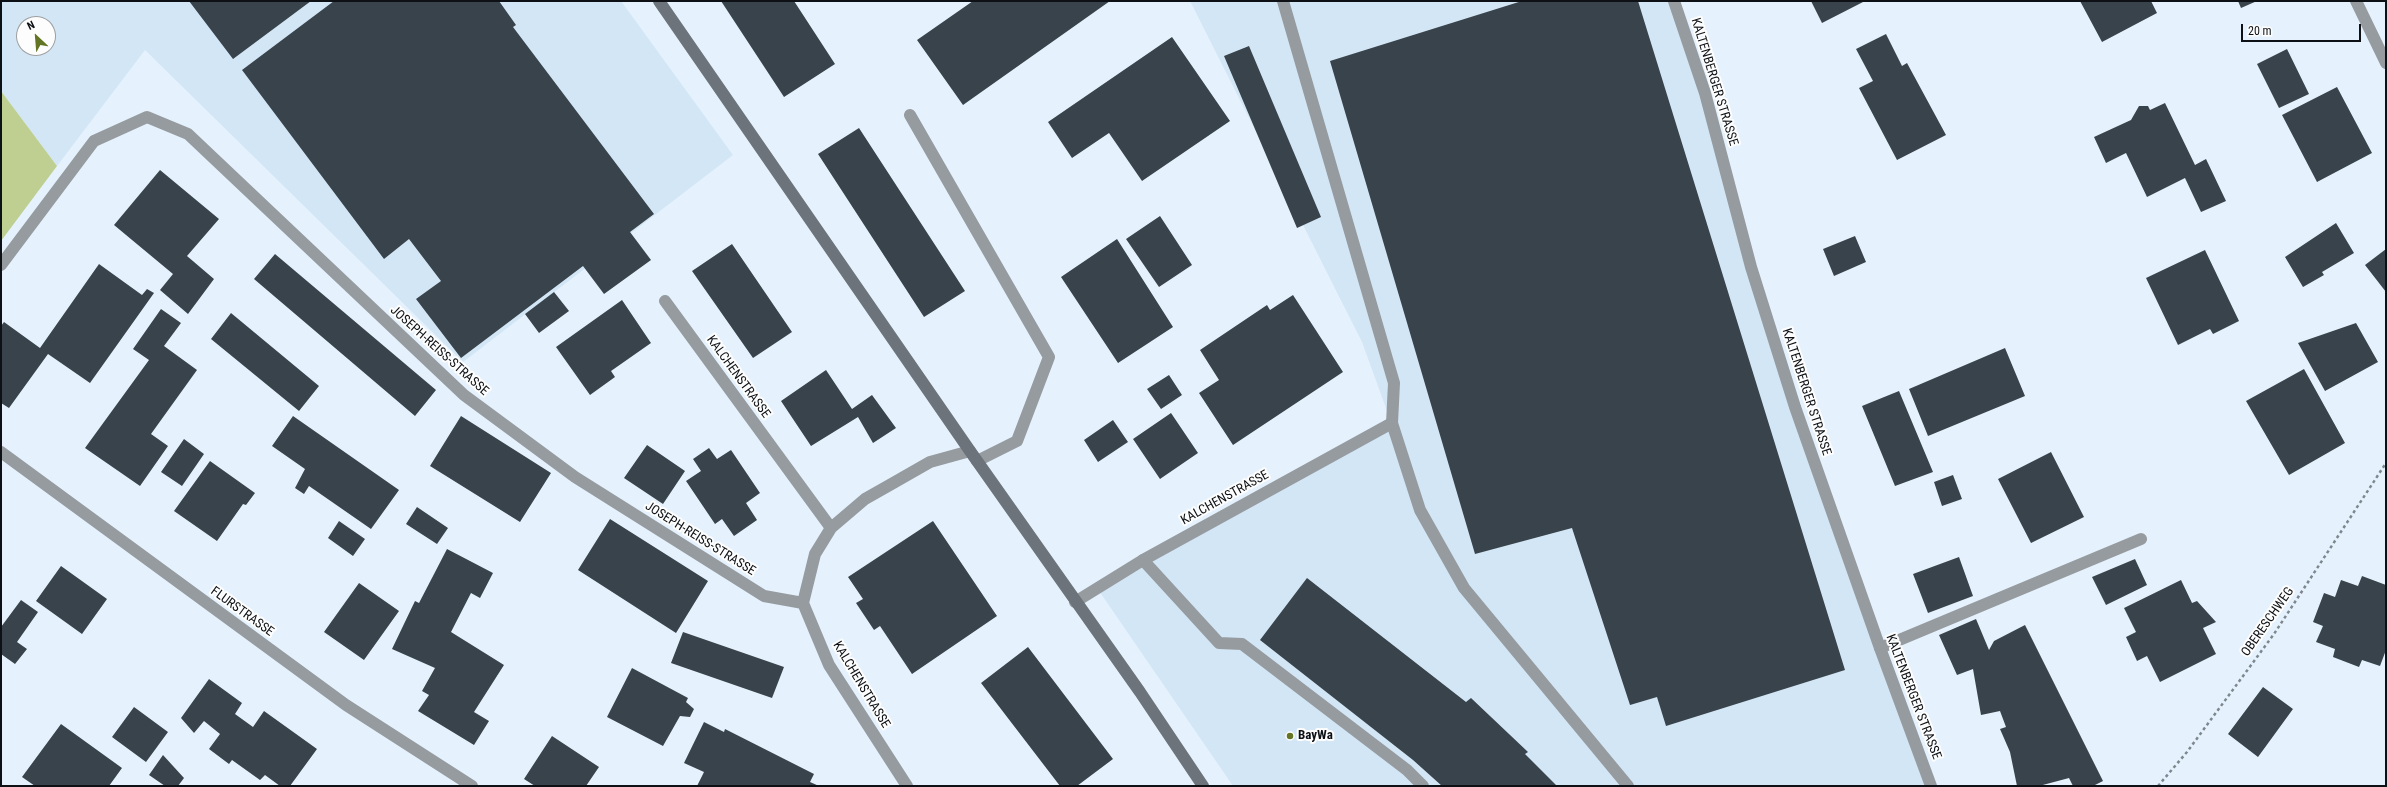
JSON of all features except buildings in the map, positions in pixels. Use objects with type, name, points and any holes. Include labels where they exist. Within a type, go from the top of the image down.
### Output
[{"type":"main road","points":[[659,1],[1075,602],[1140,692],[1203,786]]},
{"type":"street","points":[[1283,1],[1394,383],[1392,422],[1420,510],[1464,588],[1628,786]]},
{"type":"street","name":"KALTENBERGER STRASSE","points":[[1674,1],[1705,92],[1751,267],[1795,407],[1880,648],[1931,786]]},
{"type":"street","points":[[2356,1],[2386,63]]},
{"type":"street","points":[[910,115],[1049,357],[1017,441],[977,461]]},
{"type":"street","name":"JOSEPH-REISS-STRASSE","points":[[1,264],[94,141],[147,117],[188,134],[464,395],[575,477],[764,596],[803,603]]},
{"type":"street","name":"KALCHENSTRASSE","points":[[665,302],[831,528]]},
{"type":"street","name":"KALCHENSTRASSE","points":[[1075,602],[1143,560],[1392,422]]},
{"type":"street","points":[[803,603],[815,554],[831,528],[865,499],[901,478],[930,462],[970,450]]},
{"type":"street","name":"FLURSTRASSE","points":[[1,452],[346,705],[472,786]]},
{"type":"street","points":[[1880,648],[2141,539]]},
{"type":"street","points":[[1143,560],[1219,643],[1242,644],[1407,770],[1423,786]]},
{"type":"street","name":"KALCHENSTRASSE","points":[[803,603],[829,666],[907,786]]},
{"type":"path","name":"OBERESCHWEG","points":[[2158,786],[2187,752],[2274,634],[2386,463]]},
{"type":"shaded area","points":[[1,1],[621,1],[733,155],[463,362],[145,50],[57,166],[1,91]]},
{"type":"shaded area","name":"BayWa","points":[[1190,1],[1674,1],[1751,267],[1931,786],[1233,786],[1097,588],[1391,422],[1362,342]]},
{"type":"green space","points":[[1,91],[57,166],[1,241]]},
{"type":"place","name":"BayWa","points":[[1290,736]]}]
